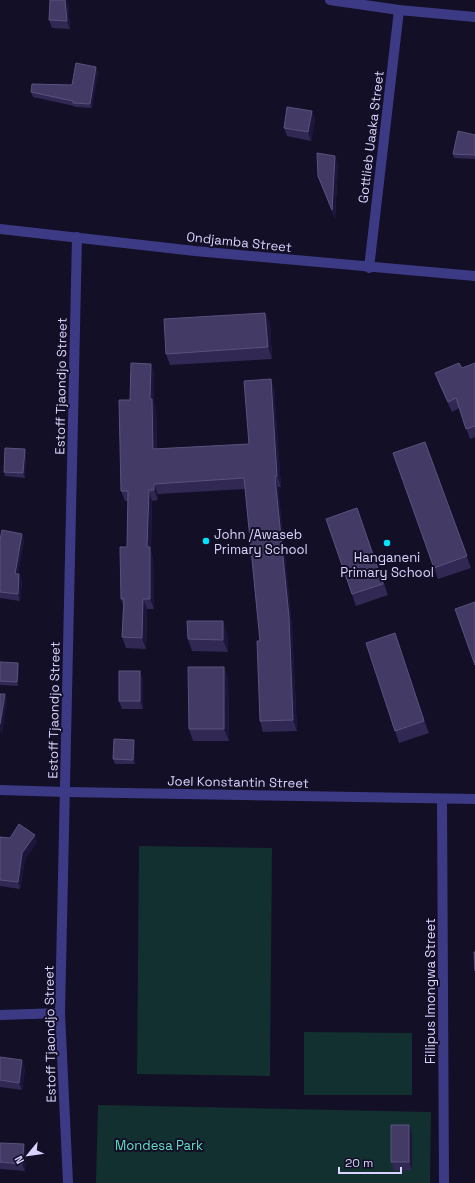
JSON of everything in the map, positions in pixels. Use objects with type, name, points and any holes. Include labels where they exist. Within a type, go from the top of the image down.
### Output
[{"type":"street","points":[[330,0],[399,10],[475,17]]},
{"type":"street","name":"Gottlieb Uaaka Street","points":[[369,268],[399,10]]},
{"type":"street","name":"Ondjamba Street","points":[[0,229],[195,251],[369,268],[475,276]]},
{"type":"street","name":"Estoff Tjaondjo Street","points":[[68,1183],[60,1013],[77,238]]},
{"type":"street","name":"Joel Konstantin Street","points":[[0,790],[475,799]]},
{"type":"street","name":"Fillipus Imongwa Street","points":[[442,799],[444,1183]]},
{"type":"street","points":[[0,1015],[60,1013]]},
{"type":"green space","points":[[139,846],[272,848],[270,1076],[137,1074]]},
{"type":"green space","points":[[304,1032],[412,1033],[412,1095],[304,1095]]},
{"type":"green space","name":"Mondesa Park","points":[[98,1105],[431,1112],[430,1183],[96,1183]]},
{"type":"building","points":[[50,0],[65,0],[67,21],[49,20]]},
{"type":"building","points":[[76,63],[96,67],[90,104],[73,103],[73,101],[31,92],[32,84],[72,85]]},
{"type":"building","points":[[287,107],[312,111],[308,132],[284,128]]},
{"type":"building","points":[[458,131],[475,135],[475,155],[453,154]]},
{"type":"building","points":[[317,153],[335,156],[332,210],[318,176]]},
{"type":"building","points":[[265,313],[268,347],[166,354],[164,319]]},
{"type":"building","points":[[131,363],[151,364],[150,399],[152,399],[153,449],[249,444],[244,381],[271,379],[277,476],[275,477],[289,617],[293,720],[260,721],[257,641],[260,641],[244,478],[154,484],[154,490],[149,490],[147,547],[150,547],[150,599],[143,599],[142,638],[122,637],[124,599],[121,599],[120,547],[127,547],[128,491],[121,491],[119,400],[130,400]]},
{"type":"building","points":[[459,363],[462,368],[475,363],[475,426],[466,429],[456,398],[448,402],[435,373]]},
{"type":"building","points":[[425,442],[467,556],[434,568],[393,453]]},
{"type":"building","points":[[5,448],[25,449],[23,473],[4,472]]},
{"type":"building","points":[[357,508],[383,584],[352,594],[326,519]]},
{"type":"building","points":[[2,530],[22,534],[15,574],[19,574],[18,594],[0,592],[0,540]]},
{"type":"building","points":[[475,602],[475,665],[455,609]]},
{"type":"building","points":[[187,621],[223,621],[223,640],[188,639]]},
{"type":"building","points":[[395,633],[424,721],[395,731],[366,643]]},
{"type":"building","points":[[0,662],[18,663],[17,682],[0,681]]},
{"type":"building","points":[[188,667],[224,667],[224,729],[189,729]]},
{"type":"building","points":[[119,671],[140,671],[140,701],[119,701]]},
{"type":"building","points":[[0,694],[5,694],[0,724]]},
{"type":"building","points":[[114,739],[134,740],[133,760],[113,759]]},
{"type":"building","points":[[19,824],[35,835],[22,853],[18,882],[0,880],[0,837],[10,838]]},
{"type":"building","points":[[0,1057],[22,1060],[19,1083],[0,1080]]},
{"type":"building","points":[[391,1125],[409,1125],[409,1162],[391,1162]]},
{"type":"building","points":[[0,1143],[24,1144],[22,1164],[0,1162]]},
{"type":"place","name":"John /Awaseb Primary School","points":[[206,541]]},
{"type":"place","name":"Hanganeni Primary School","points":[[387,543]]}]
